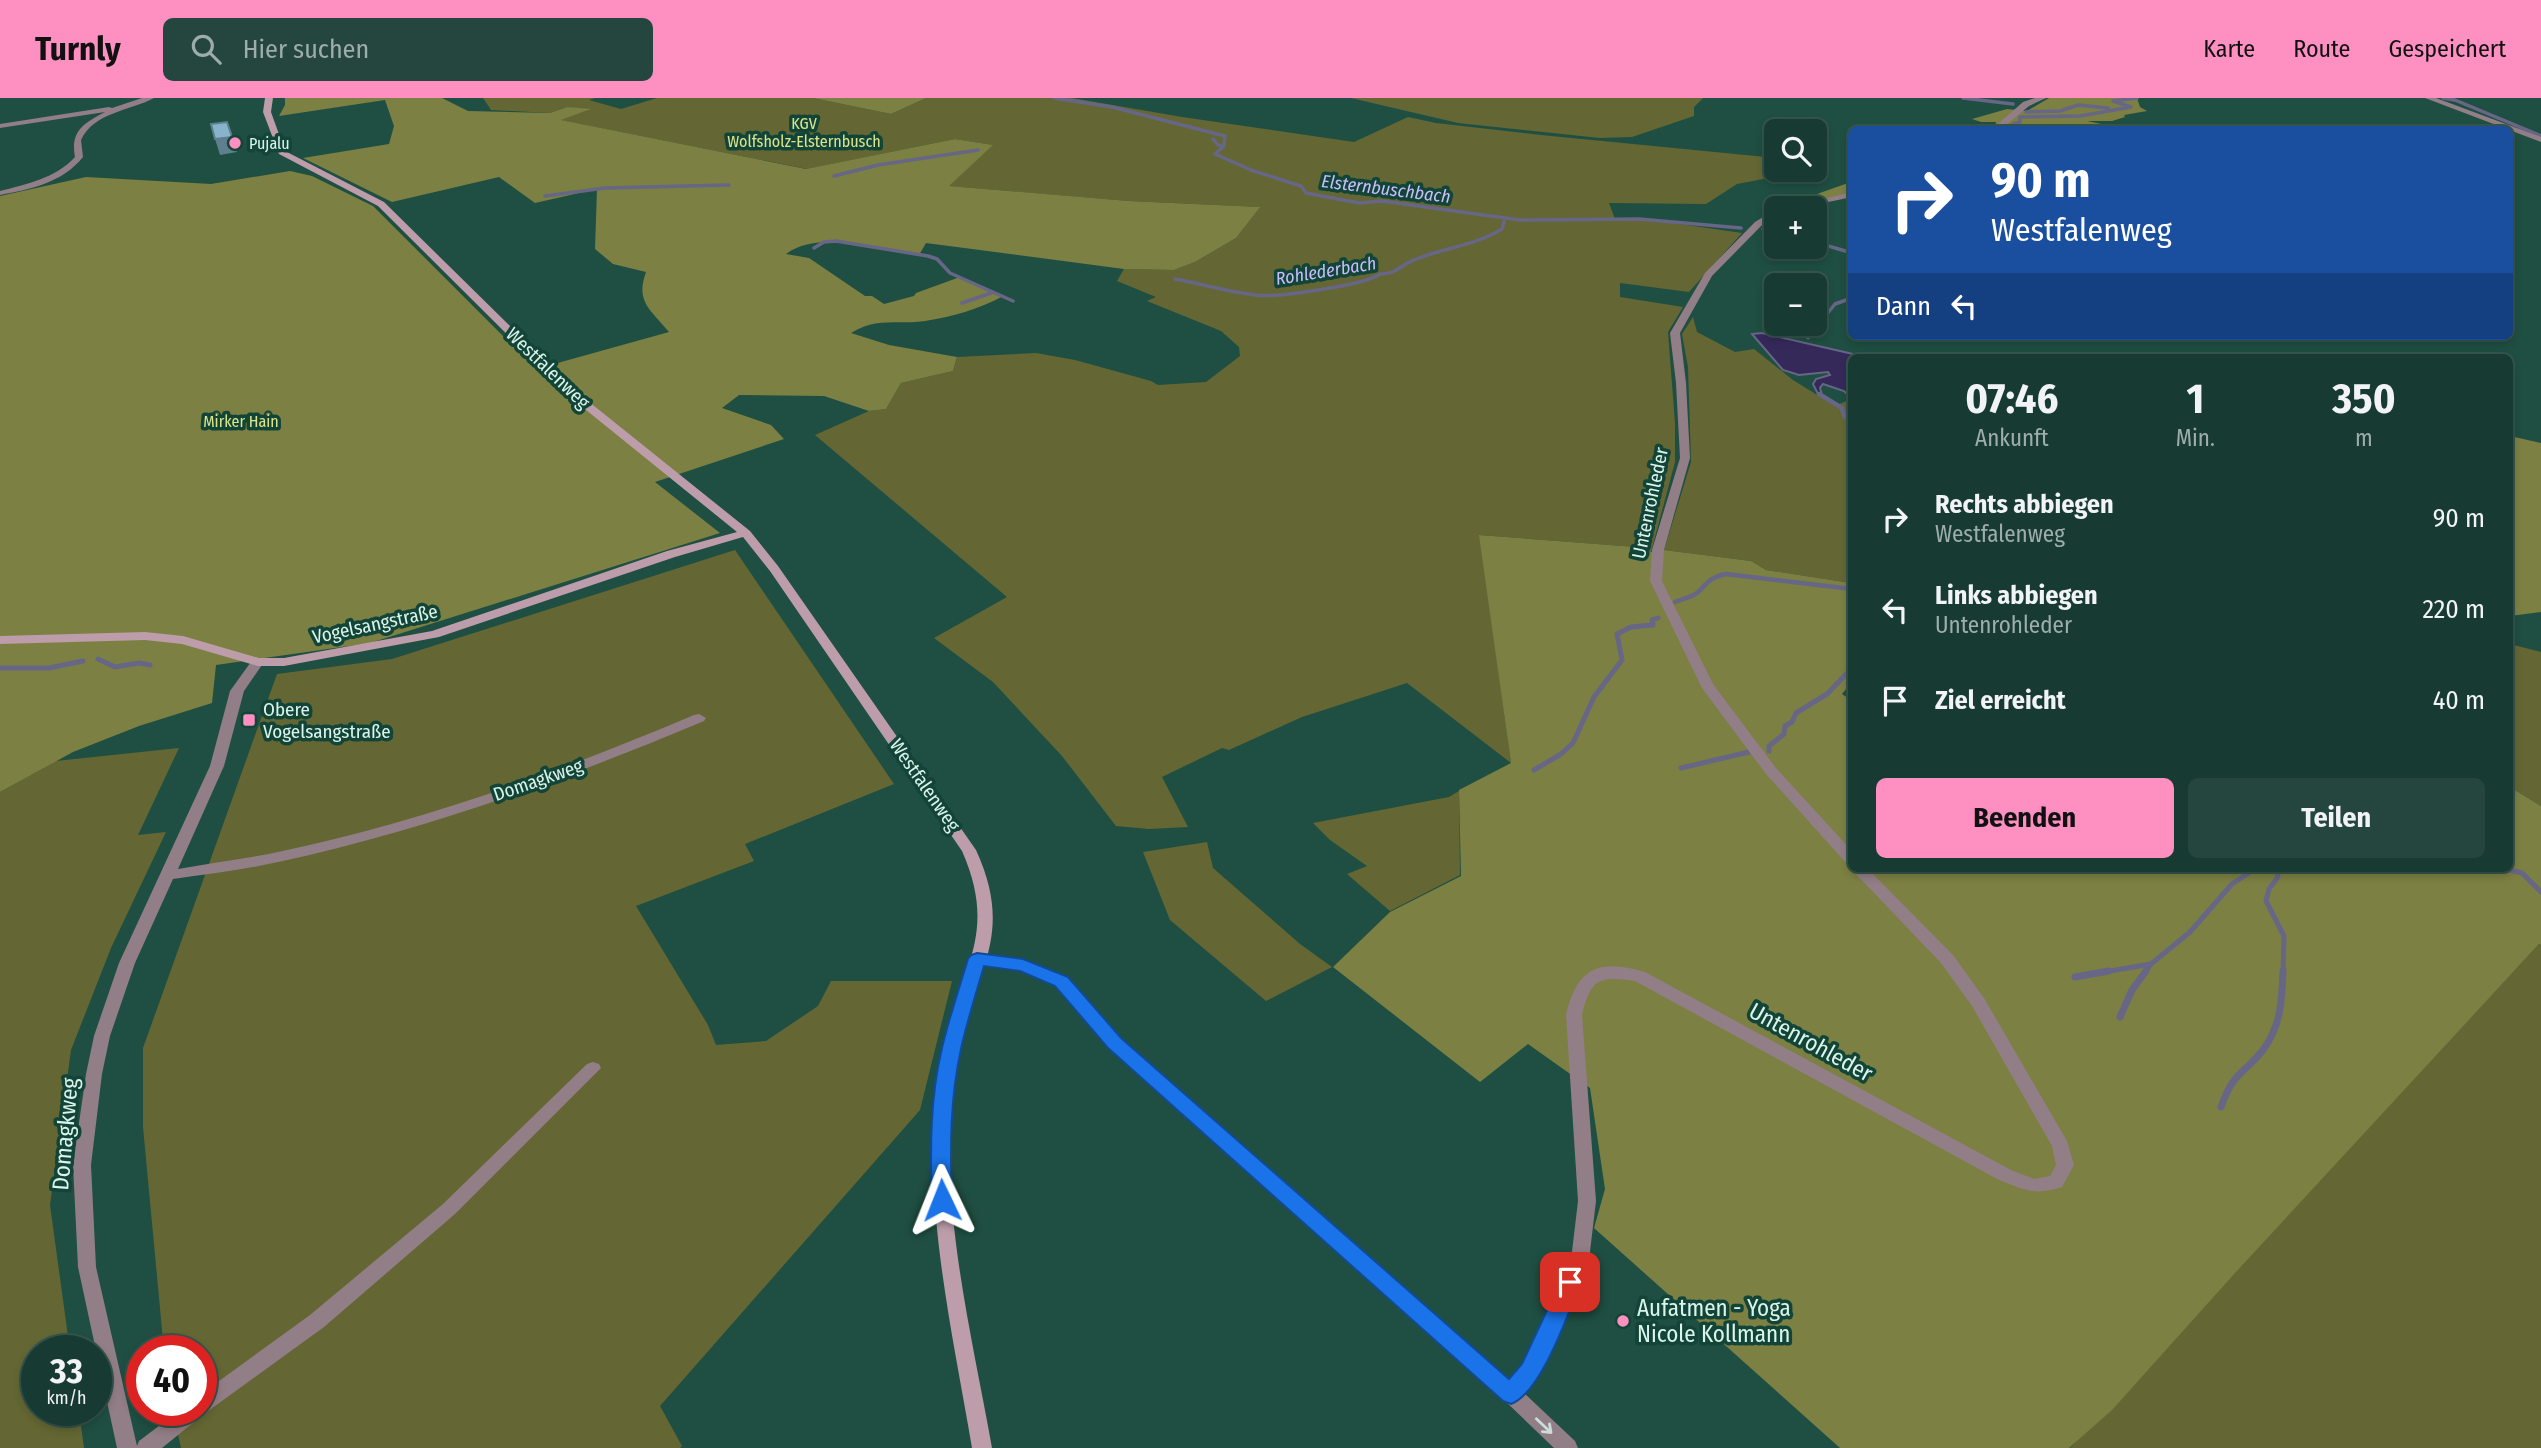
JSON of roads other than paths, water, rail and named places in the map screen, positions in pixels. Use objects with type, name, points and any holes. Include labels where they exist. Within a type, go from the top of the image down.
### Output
[{"type":"street","points":[[0,126],[120,108],[150,98]]},
{"type":"street","name":"Westfalenweg","points":[[269,98],[267,112],[282,152],[381,204],[574,395],[746,533],[814,626],[969,850],[982,883],[986,906],[985,929],[951,1049],[943,1099],[940,1147],[944,1218],[982,1448]]},
{"type":"street","points":[[1999,126],[2026,103],[2042,98]]},
{"type":"street","points":[[2429,98],[2504,126]]},
{"type":"street","points":[[0,193],[41,181],[67,169],[79,157],[77,139],[82,131],[120,108]]},
{"type":"street","points":[[2513,130],[2541,140]]},
{"type":"street","points":[[1827,200],[1848,195]]},
{"type":"street","name":"Untenrohleder","points":[[1764,221],[1708,275],[1675,333],[1685,458],[1658,550],[1656,581],[1707,685],[1771,771],[1848,857]]},
{"type":"street","name":"Vogelsangstraße","points":[[0,640],[145,636],[183,640],[258,662],[284,662],[435,634],[671,554],[746,533]]},
{"type":"street","name":"Domagkweg","points":[[127,1448],[87,1267],[82,1165],[94,1074],[102,1036],[127,963],[217,766],[237,691],[258,662]]},
{"type":"street","name":"Domagkweg","points":[[168,875],[281,856],[419,820],[596,760],[699,718]]},
{"type":"street","name":"Untenrohleder","points":[[1511,1394],[1530,1371],[1580,1260],[1587,1201],[1574,1015],[1579,989],[1590,976],[1611,971],[1639,976],[2005,1175],[2033,1186],[2056,1182],[2065,1165],[2061,1146],[1978,1002],[1947,958],[1862,872]]},
{"type":"street","points":[[977,959],[1023,965],[1062,981],[1114,1043],[1511,1394],[1568,1448]]},
{"type":"street","points":[[217,1394],[317,1321],[449,1209],[593,1068]]},
{"type":"street","points":[[146,1448],[175,1426]]},
{"type":"waterway","name":"Elsternbuschbach","points":[[1054,98],[1112,107],[1225,136],[1224,146]]},
{"type":"waterway","points":[[1963,98],[2013,104]]},
{"type":"waterway","points":[[2011,126],[2020,122],[2020,117],[2080,116],[2131,107],[2113,101],[2137,98]]},
{"type":"waterway","points":[[2443,98],[2455,100],[2541,136]]},
{"type":"waterway","points":[[2026,112],[2060,111],[2078,105],[2108,108]]},
{"type":"waterway","points":[[1213,139],[1218,145],[1224,146]]},
{"type":"waterway","name":"Elsternbuschbach","points":[[1224,146],[1215,154],[1251,170],[1301,186],[1306,193],[1359,203],[1382,201],[1520,220],[1639,219],[1741,228]]},
{"type":"waterway","points":[[834,176],[878,165],[978,150]]},
{"type":"waterway","points":[[545,196],[605,188],[729,185]]},
{"type":"waterway","name":"Rohlederbach","points":[[1175,279],[1256,295],[1320,290],[1389,273],[1425,256],[1481,239],[1502,229],[1505,218]]},
{"type":"waterway","name":"Rohlederbach","points":[[814,248],[824,242],[836,241],[928,256],[937,259],[950,273],[1013,301]]},
{"type":"waterway","points":[[1827,246],[1848,252]]},
{"type":"waterway","points":[[962,303],[991,293]]},
{"type":"waterway","points":[[1827,314],[1835,304],[1848,299]]},
{"type":"waterway","points":[[1819,394],[1842,408],[1844,416],[1848,418]]},
{"type":"waterway","points":[[1675,602],[1695,594],[1712,579],[1726,574],[1848,589]]},
{"type":"waterway","points":[[1534,770],[1561,754],[1573,743],[1594,697],[1622,660],[1617,634],[1631,627],[1653,625],[1652,620],[1658,618]]},
{"type":"waterway","points":[[98,659],[115,667],[139,663],[150,665]]},
{"type":"waterway","points":[[0,668],[49,668],[83,661]]},
{"type":"waterway","points":[[1769,751],[1769,746],[1784,734],[1785,726],[1792,722],[1796,713],[1827,694],[1848,672]]},
{"type":"waterway","points":[[1681,768],[1749,752]]},
{"type":"waterway","points":[[2513,871],[2522,873],[2541,892]]},
{"type":"waterway","points":[[2151,964],[2190,932],[2232,884],[2250,872]]},
{"type":"waterway","points":[[2277,872],[2278,877],[2269,889],[2266,901],[2284,936],[2283,973]]},
{"type":"waterway","points":[[2098,973],[2151,964]]},
{"type":"waterway","points":[[2144,973],[2151,964]]},
{"type":"waterway","points":[[2075,977],[2109,971]]},
{"type":"waterway","points":[[2120,1017],[2132,990],[2146,971]]},
{"type":"waterway","points":[[2221,1107],[2234,1080],[2263,1050],[2274,1032],[2281,1002],[2283,971]]},
{"type":"place","name":"Pujalu","points":[[235,143]]},
{"type":"place","name":"Obere Vogelsangstraße","points":[[249,720]]},
{"type":"place","name":"Aufatmen - Yoga Nicole Kollmann","points":[[1623,1321]]},
{"type":"park label","name":"KGV Wolfsholz-Elsternbusch","points":[[804,132]]},
{"type":"park label","name":"Mirker Hain","points":[[241,421]]}]
